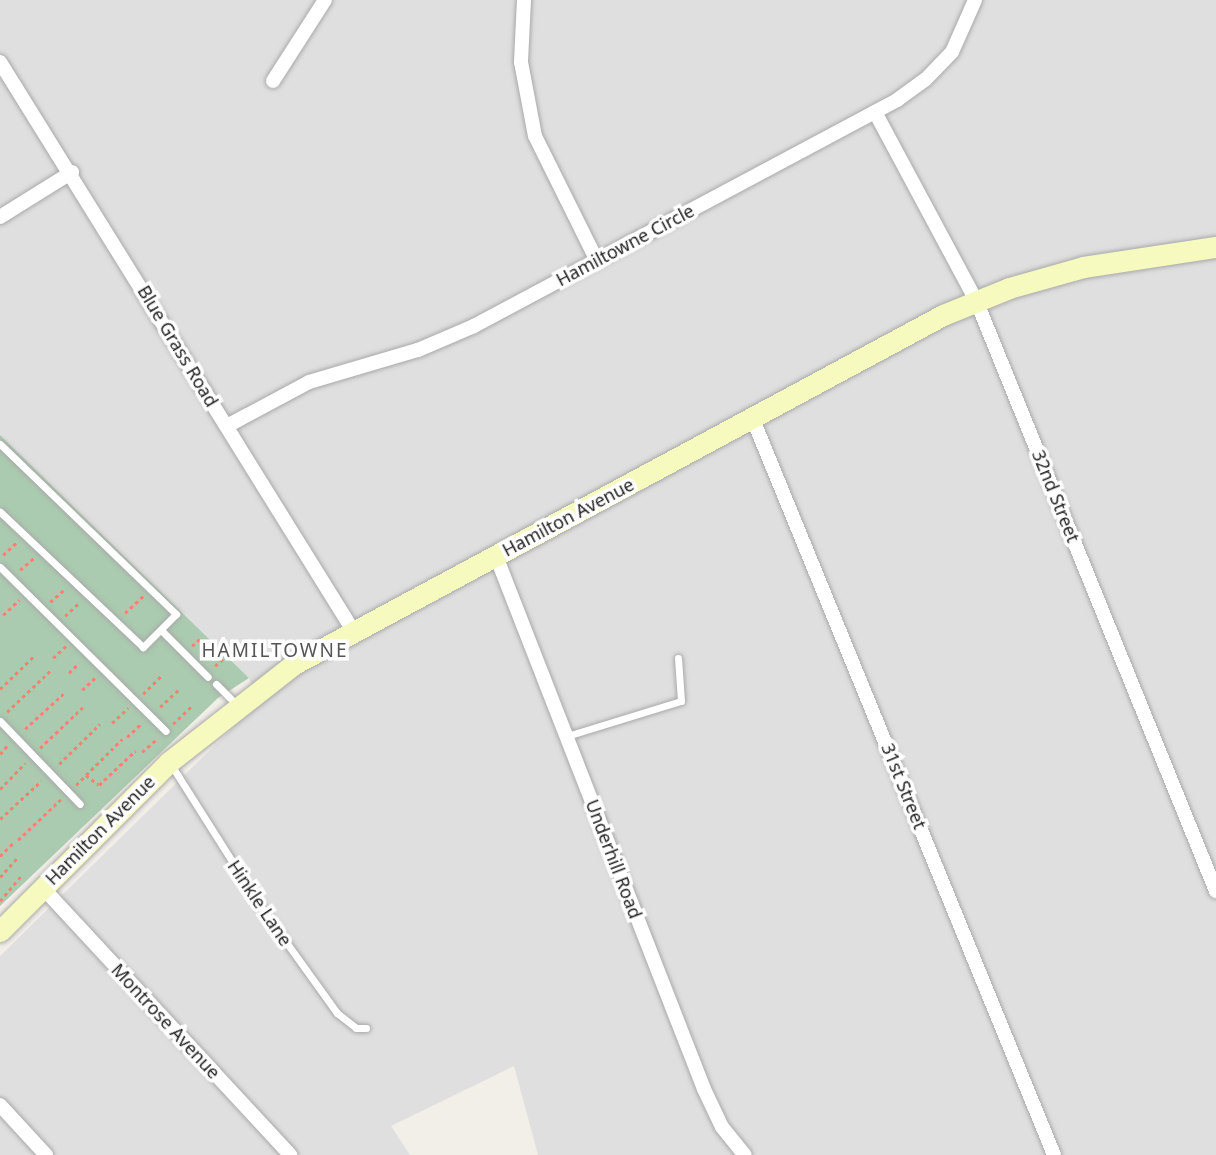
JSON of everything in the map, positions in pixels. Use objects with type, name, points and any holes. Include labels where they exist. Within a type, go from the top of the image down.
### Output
[{"type":"street","points":[[273,81],[325,0]]},
{"type":"street","points":[[524,0],[521,62],[531,122],[548,170],[596,259]]},
{"type":"street","name":"Hamiltowne Circle","points":[[227,426],[309,382],[418,350],[474,326],[875,112],[939,67],[960,38],[975,0]]},
{"type":"street","name":"Blue Grass Road","points":[[0,62],[72,172],[354,632]]},
{"type":"street","name":"32nd Street","points":[[875,112],[976,300],[1216,891]]},
{"type":"street","points":[[0,217],[72,172]]},
{"type":"street","name":"Hamilton Avenue","points":[[0,931],[176,750],[294,664],[976,300],[1083,267],[1216,247]]},
{"type":"street","name":"31st Street","points":[[752,418],[1054,1155]]},
{"type":"street","name":"Underhill Road","points":[[496,556],[708,1099],[722,1127],[746,1155]]},
{"type":"street","name":"Montrose Avenue","points":[[43,888],[290,1155]]},
{"type":"street","points":[[0,1105],[46,1155]]},
{"type":"lane","points":[[0,444],[176,614],[143,647],[0,512]]},
{"type":"lane","points":[[0,567],[166,731]]},
{"type":"lane","points":[[161,630],[208,677]]},
{"type":"lane","points":[[566,736],[681,701],[678,658]]},
{"type":"lane","points":[[216,684],[237,705]]},
{"type":"lane","points":[[0,720],[80,804]]},
{"type":"lane","name":"Hinkle Lane","points":[[176,750],[263,910],[337,1013],[356,1028],[366,1028]]},
{"type":"path","points":[[0,558],[21,539]]},
{"type":"path","points":[[43,609],[69,585]]},
{"type":"path","points":[[117,622],[151,589]]},
{"type":"path","points":[[3,615],[26,593]]},
{"type":"path","points":[[57,623],[83,599]]},
{"type":"path","points":[[53,658],[73,639]]},
{"type":"path","points":[[0,689],[35,654]]},
{"type":"path","points":[[69,673],[88,654]]},
{"type":"path","points":[[0,720],[51,670]]},
{"type":"path","points":[[82,690],[104,670]]},
{"type":"path","points":[[0,754],[63,694]]},
{"type":"path","points":[[86,775],[99,785],[135,751]]},
{"type":"path","points":[[0,856],[13,843]]},
{"type":"path","points":[[0,877],[18,857]]},
{"type":"path","points":[[0,901],[22,875]]},
{"type":"shaded area","points":[[0,0],[1216,0],[1216,1155],[538,1155],[514,1066],[391,1126],[410,1155],[0,1155],[0,956],[258,703],[249,678],[0,435]]},
{"type":"green space","points":[[0,435],[249,678],[218,698],[0,906]]},
{"type":"district","name":"HAMILTOWNE","points":[[275,651]]}]
